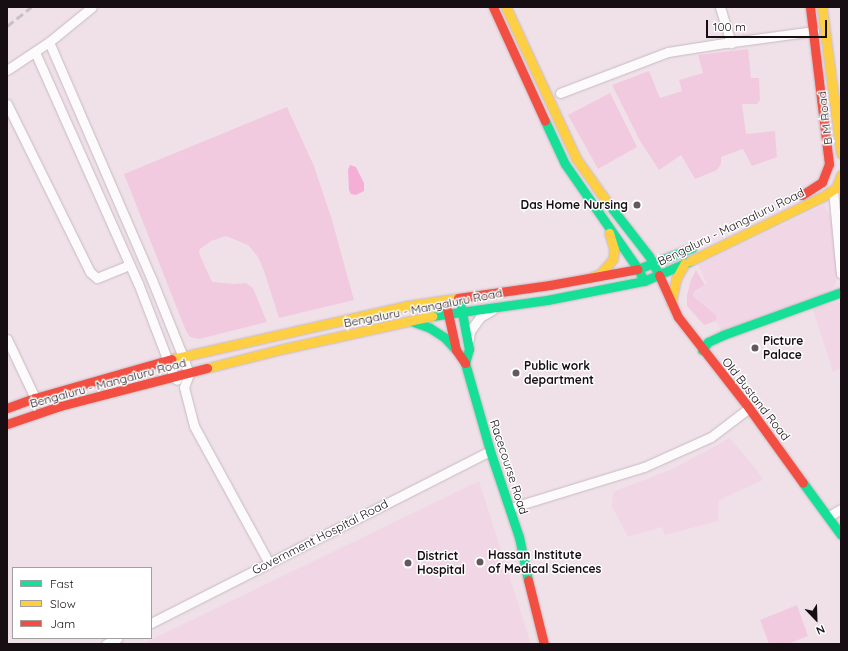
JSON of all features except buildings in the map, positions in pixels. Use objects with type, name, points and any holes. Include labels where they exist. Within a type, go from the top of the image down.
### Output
[{"type":"main road","points":[[492,7],[565,164],[638,269],[644,281]]},
{"type":"main road","name":"Old Bustand Road","points":[[506,7],[576,158],[653,263],[678,317],[702,350],[749,408],[829,516],[841,535]]},
{"type":"main road","points":[[810,7],[829,164],[827,174],[841,176],[839,182],[833,190]]},
{"type":"main road","name":"B M Road","points":[[822,7],[839,119],[841,154]]},
{"type":"main road","name":"Bengaluru - Mangaluru Road","points":[[793,199],[813,189],[822,182],[827,174]]},
{"type":"main road","name":"Bengaluru - Mangaluru Road","points":[[7,424],[36,413],[289,347],[448,313],[547,300],[644,281],[685,263],[833,190]]},
{"type":"main road","points":[[589,278],[600,274],[612,259],[613,244],[603,220]]},
{"type":"main road","name":"Bengaluru - Mangaluru Road","points":[[7,408],[35,398],[168,360],[404,306],[550,285],[638,269],[704,242]]},
{"type":"main road","points":[[671,304],[676,279],[685,263]]},
{"type":"main road","points":[[702,350],[708,342],[723,335],[838,293]]},
{"type":"main road","points":[[459,298],[469,348],[465,363]]},
{"type":"main road","points":[[445,300],[456,350]]},
{"type":"main road","points":[[411,321],[430,328],[444,337],[465,363]]},
{"type":"main road","points":[[286,332],[289,347]]},
{"type":"main road","name":"Racecourse Road","points":[[465,363],[490,452],[498,471],[519,537],[533,605],[544,644]]},
{"type":"street","points":[[7,70],[35,52],[92,7]]},
{"type":"street","points":[[720,7],[730,42]]},
{"type":"street","points":[[560,93],[668,52],[814,31]]},
{"type":"street","points":[[48,42],[149,273],[183,357],[188,374],[184,386],[194,426],[268,561]]},
{"type":"street","points":[[35,52],[130,265],[174,377],[184,386]]},
{"type":"street","points":[[7,104],[90,272],[97,278],[130,265]]},
{"type":"street","points":[[833,190],[841,274]]},
{"type":"street","points":[[469,348],[470,330],[480,317],[498,306]]},
{"type":"street","points":[[7,339],[35,398]]},
{"type":"street","points":[[177,343],[207,351]]},
{"type":"street","points":[[510,508],[644,467],[711,437],[749,408]]},
{"type":"street","name":"Government Hospital Road","points":[[152,622],[490,452]]},
{"type":"street","points":[[829,516],[841,509]]},
{"type":"street","points":[[106,644],[116,639]]},
{"type":"shaded area","points":[[748,49],[751,78],[759,78],[760,100],[757,104],[742,104],[746,134],[775,131],[777,157],[752,166],[743,149],[721,157],[721,164],[717,170],[695,179],[681,155],[659,170],[640,141],[612,85],[649,71],[660,98],[682,91],[679,80],[703,73],[698,55]]},
{"type":"shaded area","points":[[610,93],[637,147],[598,169],[568,115]]},
{"type":"shaded area","points":[[287,107],[314,166],[332,220],[354,300],[279,318],[258,257],[248,245],[226,236],[211,241],[200,249],[199,253],[212,282],[234,284],[246,283],[253,288],[267,322],[199,339],[190,337],[186,331],[124,174]]},
{"type":"shaded area","points":[[350,165],[356,167],[364,183],[364,191],[356,195],[351,194],[349,190],[348,170]]},
{"type":"shaded area","points":[[824,205],[833,221],[840,272],[835,285],[823,299],[723,335],[716,321],[717,316],[693,296],[694,291],[707,284],[698,265]]},
{"type":"shaded area","points":[[696,270],[705,285],[694,291],[693,296],[717,316],[716,321],[704,325],[687,306],[687,295],[691,280]]},
{"type":"shaded area","points":[[841,302],[841,368],[833,372],[812,307]]},
{"type":"shaded area","points":[[730,438],[756,469],[763,480],[719,500],[718,521],[665,535],[662,527],[628,537],[612,507],[613,492],[672,469]]},
{"type":"shaded area","name":"District Hospital","points":[[479,481],[531,644],[142,644]]},
{"type":"shaded area","points":[[797,605],[808,636],[788,644],[769,644],[760,620]]},
{"type":"railway","points":[[7,26],[31,7]]},
{"type":"traffic: fast","points":[[545,121],[565,164],[638,269],[644,281],[690,261]]},
{"type":"traffic: fast","points":[[607,202],[649,256],[658,273]]},
{"type":"traffic: fast","points":[[638,269],[692,248]]},
{"type":"traffic: fast","points":[[432,316],[547,300],[644,281]]},
{"type":"traffic: fast","points":[[702,350],[708,342],[723,335],[841,292]]},
{"type":"traffic: fast","points":[[460,302],[469,349],[465,363],[490,451],[519,537],[528,580]]},
{"type":"traffic: fast","points":[[411,321],[430,328],[444,337],[456,350]]},
{"type":"traffic: fast","points":[[803,483],[841,535]]},
{"type":"traffic: slow","points":[[506,7],[576,158],[607,202]]},
{"type":"traffic: slow","points":[[822,7],[841,154]]},
{"type":"traffic: slow","points":[[690,261],[822,197],[836,188],[841,175]]},
{"type":"traffic: slow","points":[[589,278],[600,274],[613,259],[614,249],[609,233]]},
{"type":"traffic: slow","points":[[671,303],[676,279],[685,263]]},
{"type":"traffic: slow","points":[[172,359],[405,306],[458,298]]},
{"type":"traffic: slow","points":[[207,368],[282,349],[432,316]]},
{"type":"traffic: jam","points":[[493,7],[545,121]]},
{"type":"traffic: jam","points":[[802,195],[822,182],[829,164],[810,7]]},
{"type":"traffic: jam","points":[[458,298],[550,285],[638,269]]},
{"type":"traffic: jam","points":[[659,275],[678,317],[749,408],[803,483]]},
{"type":"traffic: jam","points":[[446,304],[456,350],[465,363]]},
{"type":"traffic: jam","points":[[7,408],[35,398],[172,359]]},
{"type":"traffic: jam","points":[[7,424],[60,406],[207,368]]},
{"type":"traffic: jam","points":[[528,580],[544,644]]},
{"type":"place","name":"Das Home Nursing","points":[[637,205]]},
{"type":"place","name":"Picture Palace","points":[[755,348]]},
{"type":"place","name":"Public work department","points":[[516,373]]},
{"type":"place","name":"Hassan Institute of Medical Sciences","points":[[480,562]]},
{"type":"place","name":"District Hospital","points":[[408,563]]}]
